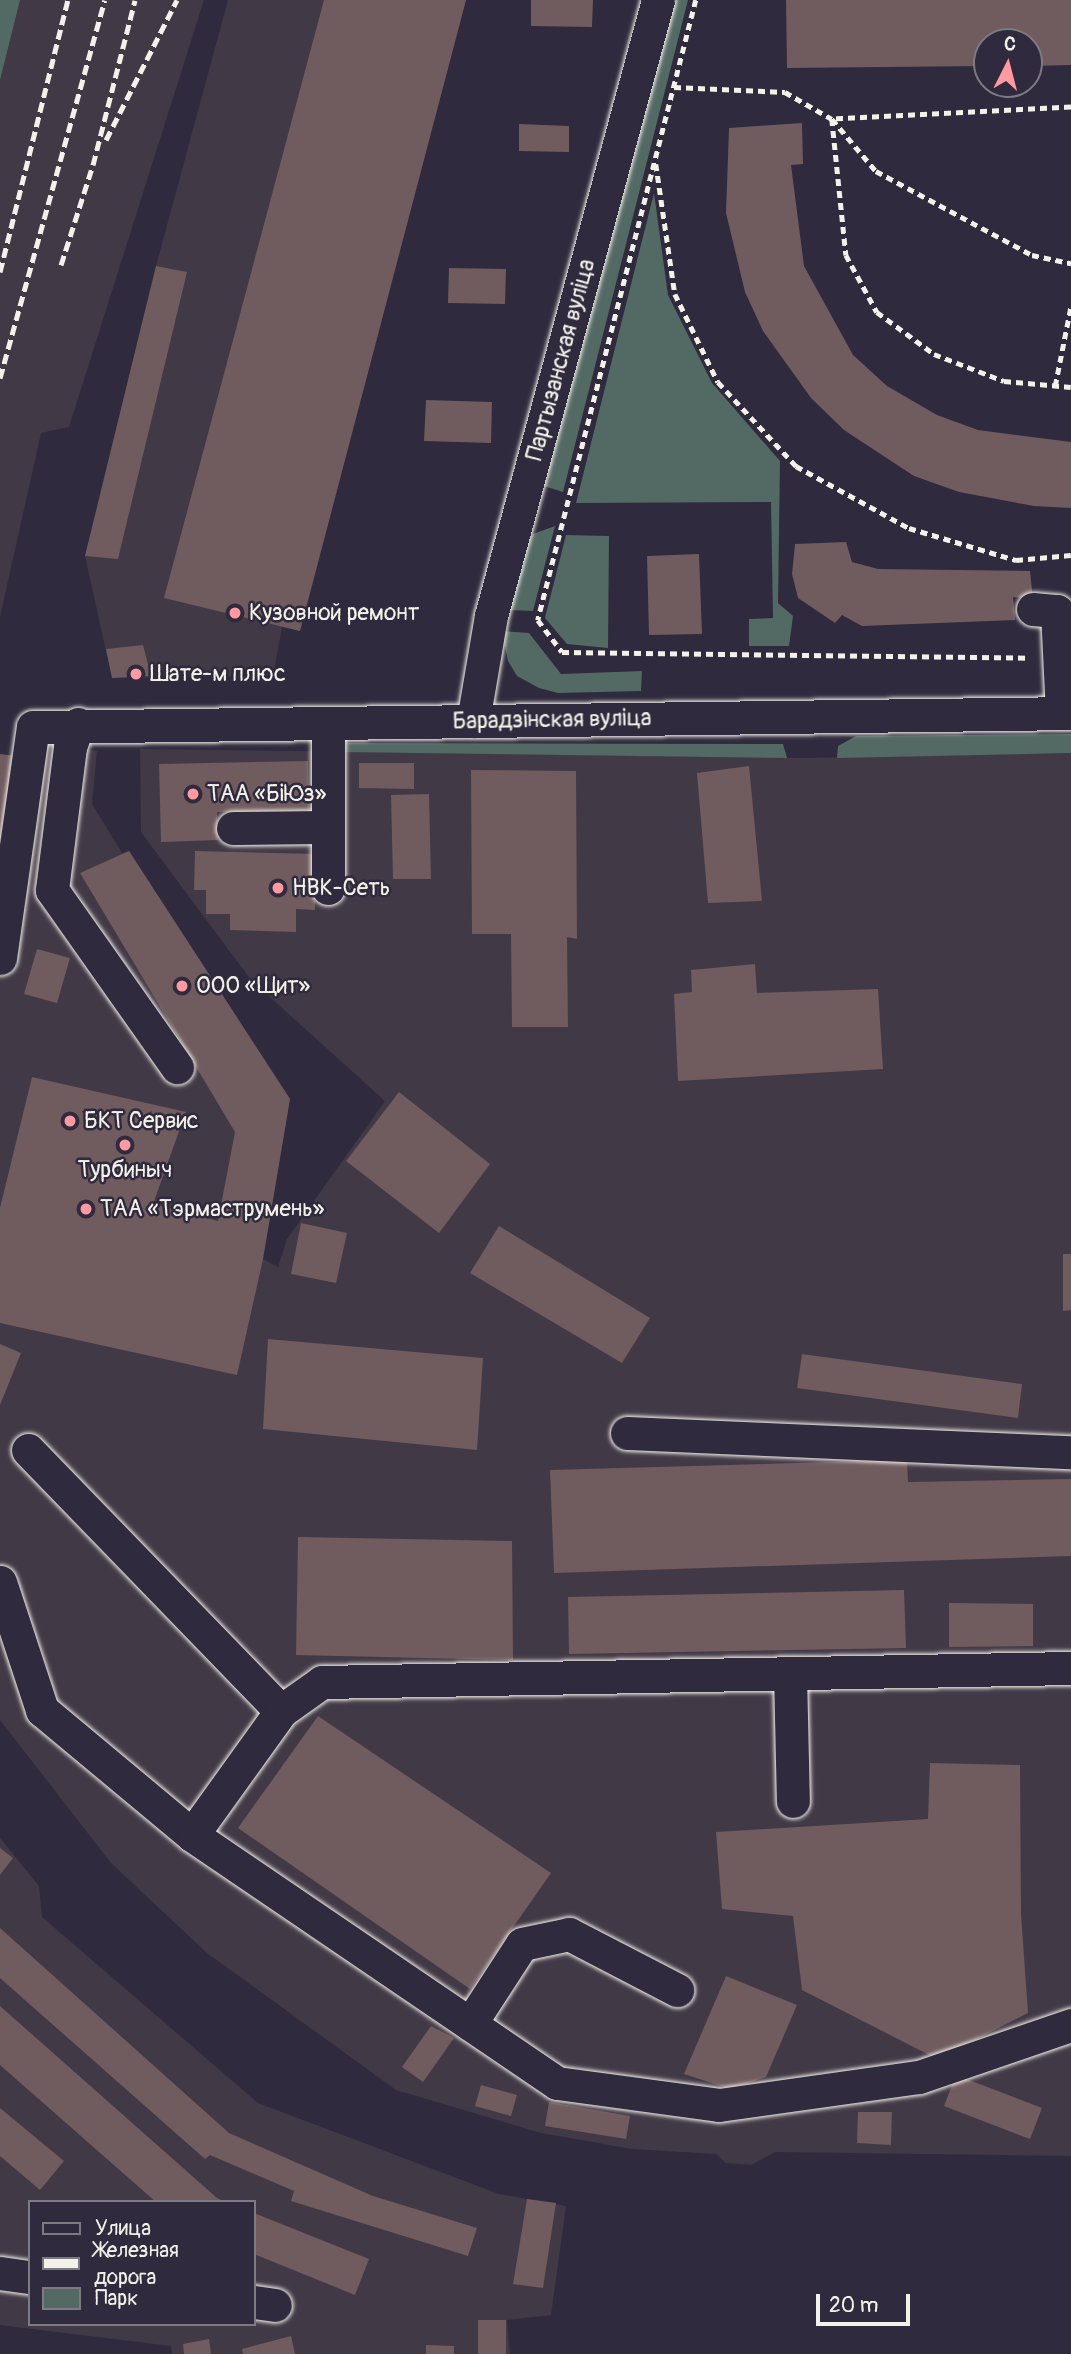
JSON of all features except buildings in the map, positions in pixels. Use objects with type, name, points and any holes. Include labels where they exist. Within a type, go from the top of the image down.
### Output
[{"type":"street","name":"Партызанская вуліца","points":[[473,721],[491,616],[658,0]]},
{"type":"street","points":[[1032,609],[1057,611],[1066,713]]},
{"type":"street","name":"Барадзінская вуліца","points":[[0,958],[33,727],[78,724],[1066,713]]},
{"type":"street","points":[[328,723],[328,888]]},
{"type":"street","points":[[78,724],[70,747],[52,890],[177,1067]]},
{"type":"street","points":[[233,828],[327,827]]},
{"type":"street","points":[[627,1433],[1071,1452]]},
{"type":"street","points":[[28,1450],[281,1710]]},
{"type":"street","points":[[0,1582],[42,1710],[192,1835],[557,2083],[719,2105],[919,2077],[1071,2025]]},
{"type":"street","points":[[192,1835],[281,1710],[322,1682],[1071,1668]]},
{"type":"street","points":[[790,1673],[793,1801]]},
{"type":"street","points":[[470,2024],[522,1944],[569,1934],[677,1990]]},
{"type":"street","points":[[0,2273],[28,2277]]},
{"type":"path","points":[[696,0],[538,620],[562,652],[1061,659]]},
{"type":"path","points":[[674,87],[785,92],[832,118],[876,171],[1032,255],[1071,263]]},
{"type":"path","points":[[832,118],[1071,107]]},
{"type":"path","points":[[832,118],[846,255],[877,312],[934,354],[1004,381],[1071,387]]},
{"type":"path","points":[[655,160],[675,294],[719,382],[796,466],[909,528],[1016,560],[1071,555]]},
{"type":"path","points":[[1055,386],[1071,305]]},
{"type":"shaded area","points":[[0,0],[204,0],[69,427],[41,433],[0,617]]},
{"type":"shaded area","points":[[228,0],[466,0],[300,631],[282,627],[273,676],[112,678],[85,556],[156,266]]},
{"type":"shaded area","points":[[44,746],[97,751],[92,804],[122,853],[129,851],[290,1099],[263,1259],[278,1267],[287,1239],[385,1101],[251,980],[141,832],[140,749],[803,758],[1071,753],[1071,2156],[775,2152],[751,2165],[726,2163],[716,2154],[632,2149],[541,2133],[396,2090],[207,1953],[111,1863],[0,1720],[0,754],[25,757]]},
{"type":"shaded area","points":[[0,1838],[39,1886],[42,1917],[258,2103],[499,2194],[566,2206],[551,2315],[507,2320],[510,2354],[172,2354],[171,2346],[0,2325]]},
{"type":"green space","points":[[0,0],[20,0],[0,80]]},
{"type":"green space","points":[[671,0],[688,0],[563,492],[544,486]]},
{"type":"green space","points":[[654,193],[668,295],[712,383],[780,461],[778,603],[793,616],[789,646],[749,646],[749,619],[773,618],[771,502],[576,503]]},
{"type":"green space","points":[[555,526],[533,611],[509,610],[524,548],[533,534]]},
{"type":"green space","points":[[566,535],[609,536],[608,648],[567,644],[545,618]]},
{"type":"green space","points":[[502,631],[529,633],[561,674],[642,671],[641,691],[558,693],[539,688],[517,676],[508,661]]},
{"type":"green space","points":[[1071,734],[1071,753],[837,758],[838,746],[856,736]]},
{"type":"green space","points":[[342,743],[783,744],[787,758],[339,752]]},
{"type":"railway","points":[[0,272],[68,0]]},
{"type":"railway","points":[[0,378],[105,0]]},
{"type":"railway","points":[[61,265],[93,165],[135,0]]},
{"type":"railway","points":[[106,140],[177,0]]},
{"type":"place","name":"Кузовной ремонт","points":[[235,613]]},
{"type":"place","name":"Шате-м плюс","points":[[136,674]]},
{"type":"place","name":"ТАА «БіЮз»","points":[[193,794]]},
{"type":"place","name":"НВК-Сеть","points":[[278,888]]},
{"type":"place","name":"ООО «Щит»","points":[[182,986]]},
{"type":"place","name":"БКТ Сервис","points":[[70,1121]]},
{"type":"place","name":"Турбиныч","points":[[125,1145]]},
{"type":"place","name":"ТАА «Тэрмаструмень»","points":[[86,1209]]}]
